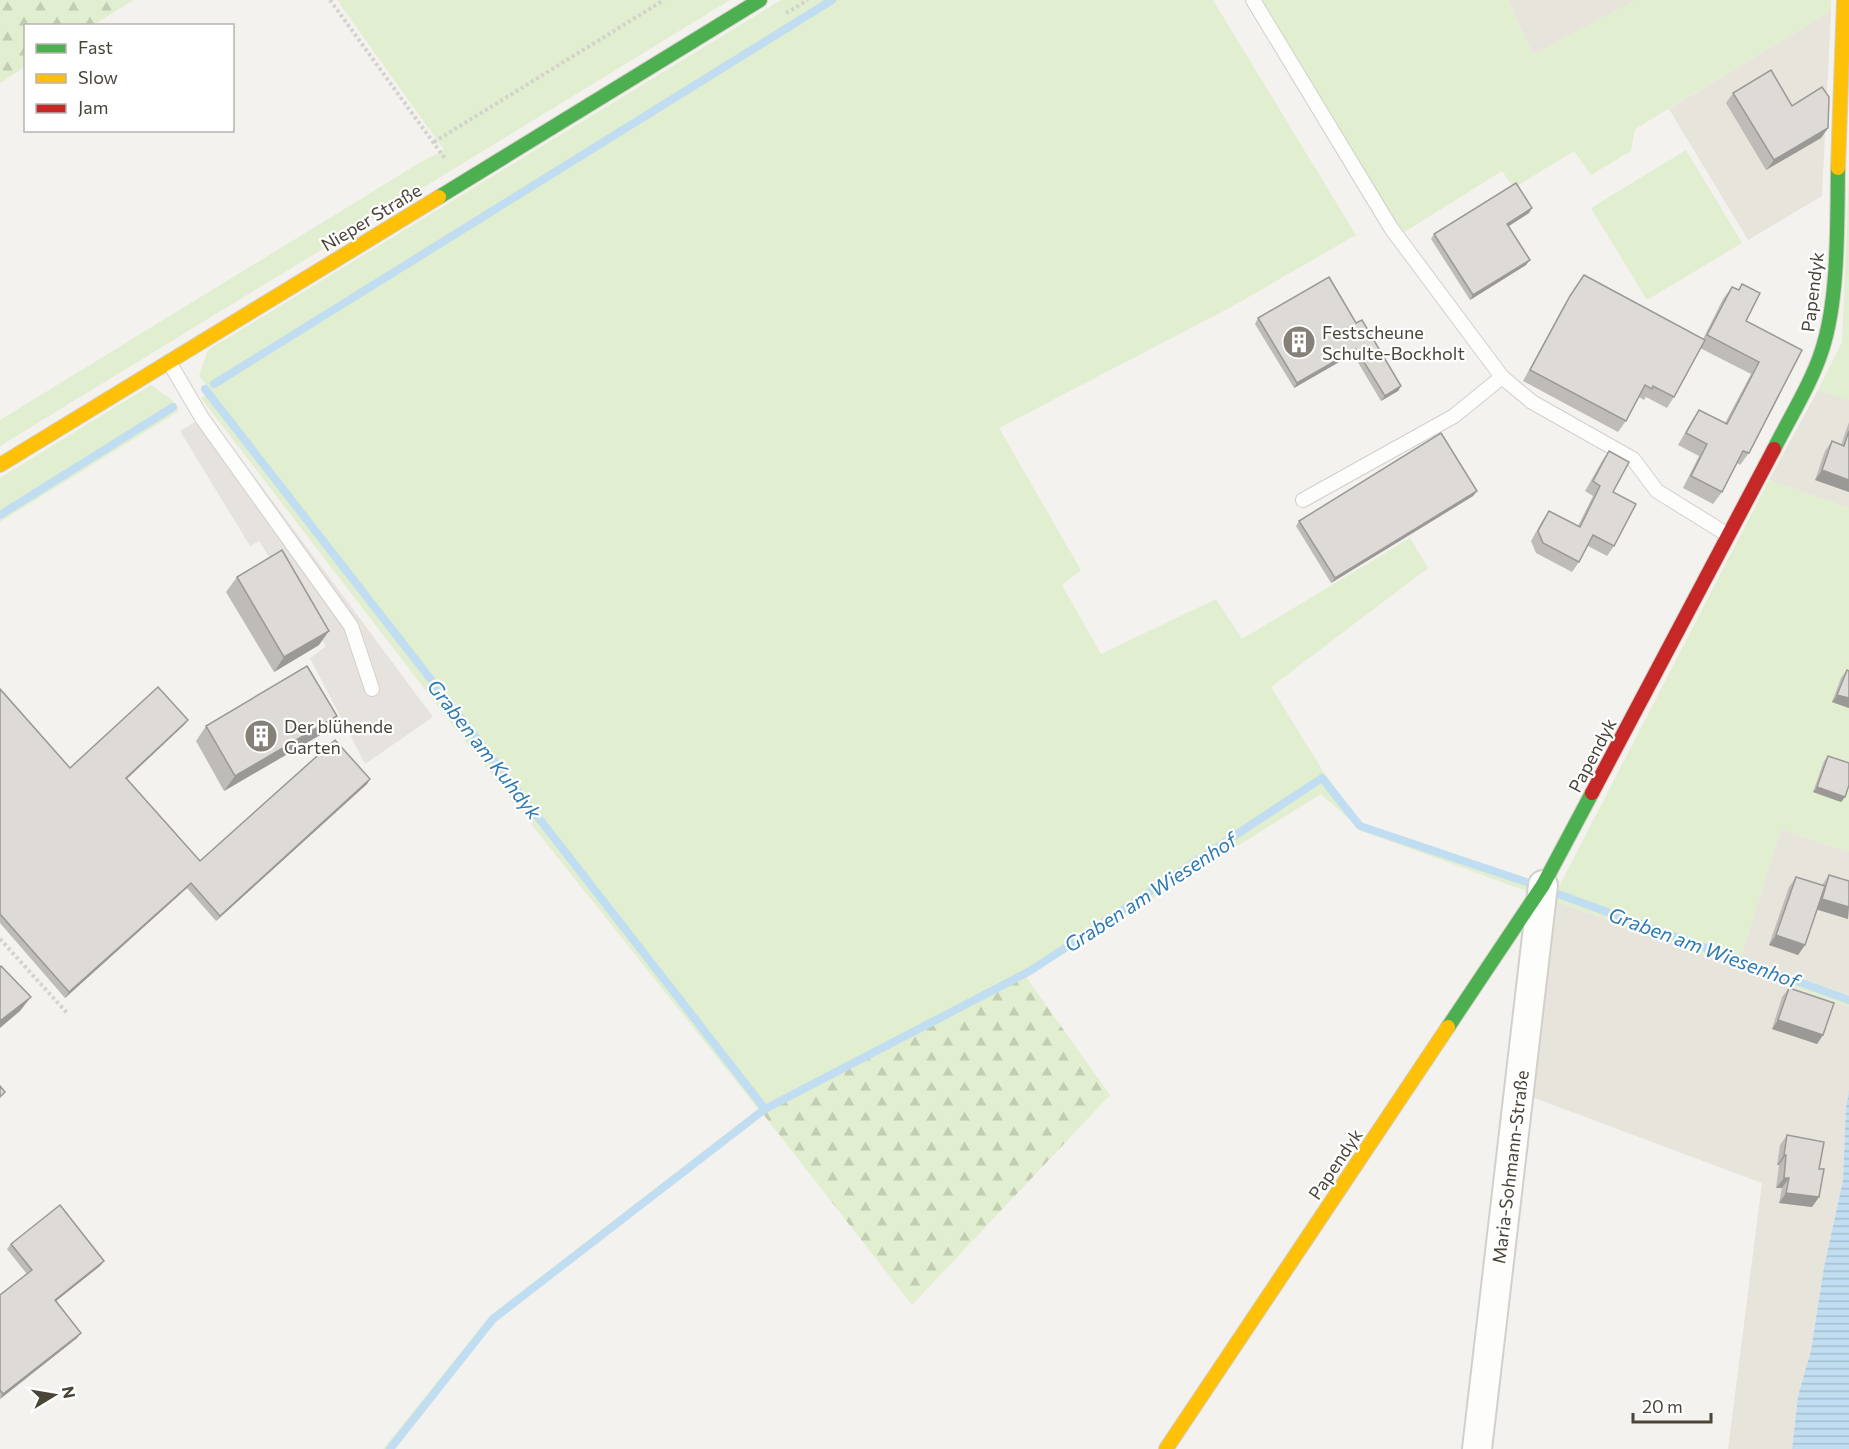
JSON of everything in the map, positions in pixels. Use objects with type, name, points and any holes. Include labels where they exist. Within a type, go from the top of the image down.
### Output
[{"type":"street","name":"Nieper Straße","points":[[0,465],[760,0]]},
{"type":"street","name":"Papendyk","points":[[1166,1449],[1543,885],[1799,401],[1822,351],[1831,309],[1844,90],[1844,0]]},
{"type":"street","name":"Maria-Sohmann-Straße","points":[[1477,1449],[1543,885]]},
{"type":"lane","points":[[1253,0],[1391,228],[1502,376],[1532,402],[1633,459],[1657,491],[1728,535]]},
{"type":"lane","points":[[169,362],[202,418],[351,626],[372,689]]},
{"type":"lane","points":[[1303,500],[1454,416],[1502,376]]},
{"type":"path","points":[[330,0],[462,183]]},
{"type":"path","points":[[434,142],[664,0]]},
{"type":"path","points":[[0,939],[68,1014]]},
{"type":"shaded area","points":[[1508,0],[1636,0],[1533,55]]},
{"type":"shaded area","points":[[1831,11],[1822,196],[1748,240],[1669,109]]},
{"type":"shaded area","points":[[1818,390],[1849,400],[1849,508],[1769,480]]},
{"type":"shaded area","points":[[208,414],[433,717],[365,764],[310,658],[326,646],[259,541],[250,546],[180,431]]},
{"type":"shaded area","points":[[1781,829],[1849,852],[1849,995],[1741,956]]},
{"type":"shaded area","points":[[1552,900],[1849,1007],[1849,1090],[1846,1107],[1843,1180],[1824,1267],[1811,1350],[1798,1396],[1792,1449],[1728,1449],[1762,1183],[1529,1096]]},
{"type":"green space","points":[[0,0],[134,0],[95,24],[24,24],[24,68],[0,83]]},
{"type":"green space","points":[[337,0],[730,0],[0,446],[0,420],[444,150]]},
{"type":"green space","points":[[781,0],[1213,0],[1356,235],[1231,307],[999,428],[1081,570],[1062,585],[1101,654],[1216,599],[1242,639],[1410,538],[1428,568],[1271,687],[1323,771],[1361,823],[1531,883],[1526,891],[1362,831],[1321,794],[1026,977],[763,1114],[495,1322],[394,1449],[383,1449],[490,1316],[758,1109],[450,722],[201,398],[212,392],[199,376],[208,350]]},
{"type":"green space","points":[[1261,0],[1508,0],[1533,55],[1636,0],[1831,0],[1831,11],[1635,129],[1631,151],[1591,175],[1574,151],[1514,188],[1502,171],[1403,233]]},
{"type":"green space","points":[[1686,150],[1742,243],[1647,300],[1591,208]]},
{"type":"green space","points":[[1849,177],[1849,400],[1818,390],[1842,342]]},
{"type":"green space","points":[[151,385],[172,400],[179,411],[0,522],[0,478]]},
{"type":"green space","points":[[1769,480],[1849,508],[1849,852],[1781,829],[1741,956],[1849,995],[1849,1007],[1552,900]]},
{"type":"green space","points":[[1026,977],[1110,1095],[912,1305],[763,1114]]},
{"type":"water","points":[[1849,1090],[1849,1449],[1792,1449],[1798,1396],[1811,1350],[1824,1267],[1843,1180],[1846,1107]]},
{"type":"building","points":[[1771,70],[1792,106],[1822,87],[1829,97],[1828,128],[1774,160],[1733,93]]},
{"type":"building","points":[[1516,183],[1532,208],[1507,224],[1530,260],[1473,295],[1434,234]]},
{"type":"building","points":[[1584,275],[1705,340],[1674,397],[1653,386],[1652,389],[1645,385],[1626,421],[1530,370]]},
{"type":"building","points":[[1329,277],[1356,323],[1362,320],[1401,386],[1385,396],[1356,349],[1297,383],[1258,318]]},
{"type":"building","points":[[1742,284],[1760,293],[1746,321],[1802,350],[1749,453],[1743,451],[1722,492],[1691,476],[1707,444],[1686,433],[1699,410],[1727,424],[1759,362],[1707,335],[1732,287],[1739,290]]},
{"type":"building","points":[[1849,431],[1849,480],[1822,470],[1832,441],[1844,446]]},
{"type":"building","points":[[1441,433],[1477,491],[1335,578],[1299,521]]},
{"type":"building","points":[[1609,451],[1629,462],[1613,492],[1636,504],[1614,546],[1593,535],[1579,562],[1543,543],[1538,531],[1549,511],[1580,527],[1600,486],[1593,481]]},
{"type":"building","points":[[282,550],[329,631],[284,657],[237,577]]},
{"type":"building","name":"Der blühende Garten","points":[[307,666],[337,716],[235,776],[206,726]]},
{"type":"building","points":[[1847,670],[1849,671],[1849,698],[1837,695]]},
{"type":"building","points":[[158,687],[188,720],[126,778],[200,861],[335,740],[370,779],[220,916],[191,883],[69,992],[0,914],[0,689],[70,768]]},
{"type":"building","points":[[1828,756],[1849,763],[1849,785],[1845,797],[1817,787]]},
{"type":"building","points":[[1829,875],[1849,881],[1849,907],[1822,899]]},
{"type":"building","points":[[1796,877],[1825,886],[1805,945],[1776,935]]},
{"type":"building","points":[[0,967],[31,997],[0,1021]]},
{"type":"building","points":[[1789,988],[1834,1003],[1823,1035],[1778,1020]]},
{"type":"building","points":[[0,1086],[5,1092],[0,1097]]},
{"type":"building","points":[[1787,1135],[1824,1142],[1819,1169],[1824,1169],[1819,1197],[1786,1193],[1789,1178],[1784,1178]]},
{"type":"building","points":[[60,1205],[104,1261],[55,1300],[81,1333],[3,1394],[0,1390],[0,1295],[32,1270],[11,1244]]},
{"type":"waterway","points":[[214,384],[832,0]]},
{"type":"waterway","name":"Graben am Kuhdyk","points":[[205,389],[765,1109]]},
{"type":"waterway","points":[[0,515],[173,407]]},
{"type":"waterway","name":"Graben am Wiesenhof","points":[[390,1449],[493,1319],[765,1109],[1030,971],[1322,778],[1360,826],[1526,882]]},
{"type":"waterway","name":"Graben am Wiesenhof","points":[[1558,894],[1849,1000]]},
{"type":"traffic: fast","points":[[439,197],[760,0]]},
{"type":"traffic: fast","points":[[1774,449],[1812,375],[1828,330],[1836,260],[1838,168]]},
{"type":"traffic: fast","points":[[1448,1027],[1543,885],[1592,793]]},
{"type":"traffic: slow","points":[[1838,168],[1844,0]]},
{"type":"traffic: slow","points":[[0,465],[439,197]]},
{"type":"traffic: slow","points":[[1166,1449],[1448,1027]]},
{"type":"traffic: jam","points":[[1592,793],[1774,449]]},
{"type":"place","name":"Festscheune Schulte-Bockholt","points":[[1299,342]]},
{"type":"place","name":"Der blühende Garten","points":[[261,736]]}]
